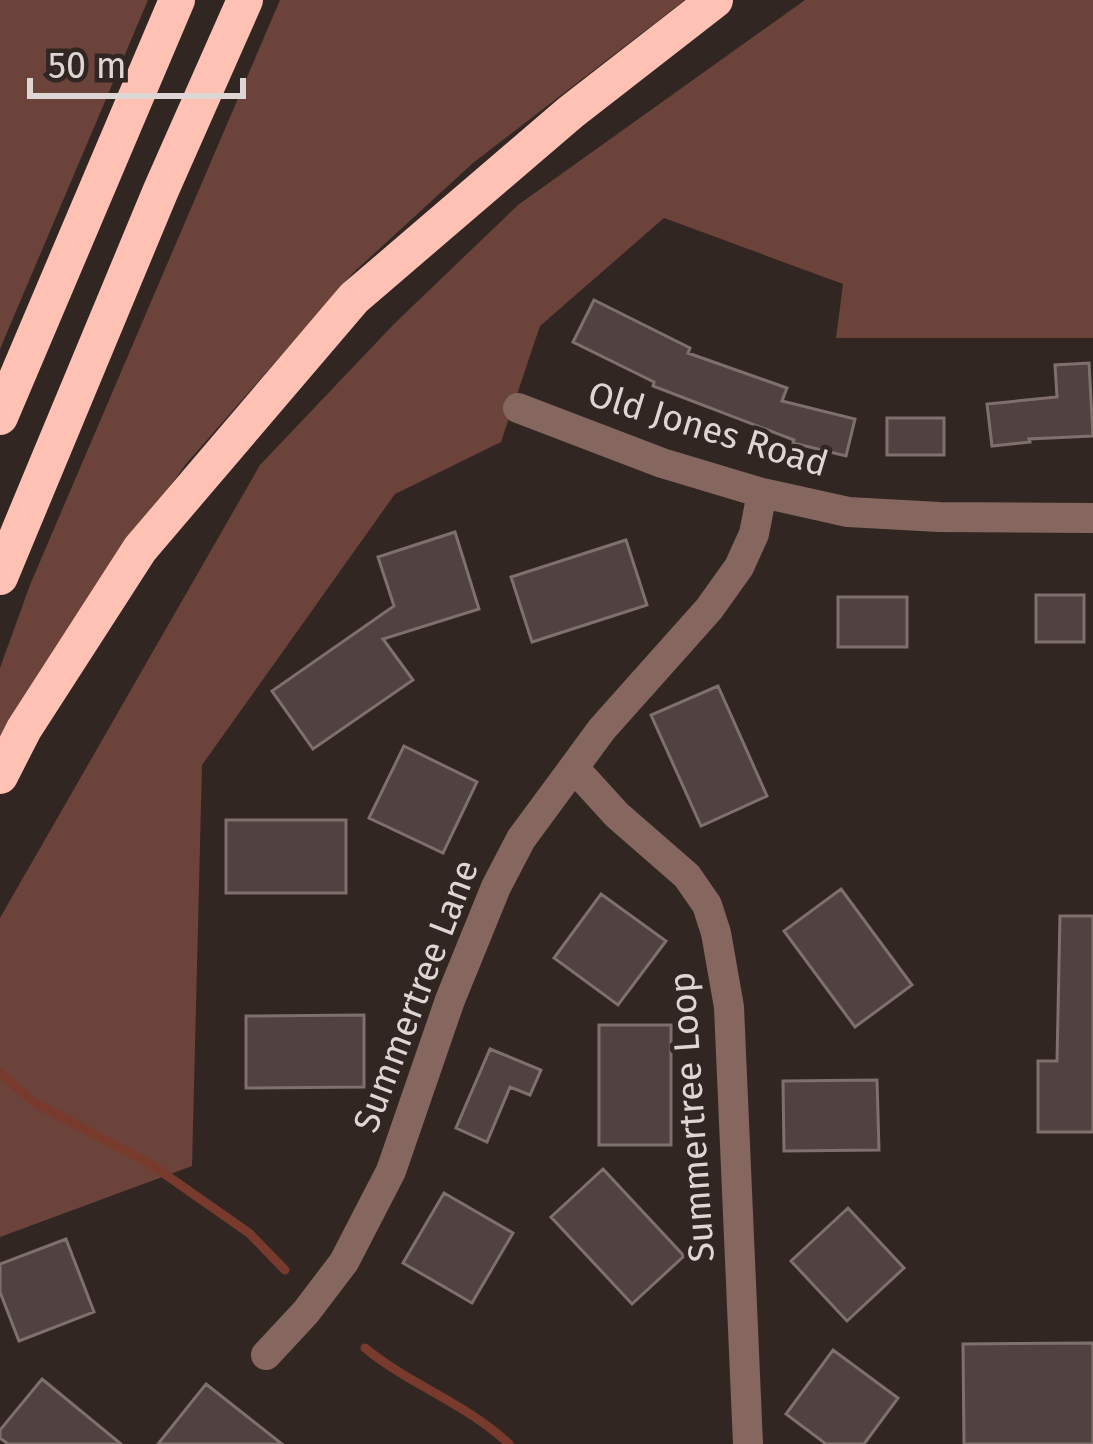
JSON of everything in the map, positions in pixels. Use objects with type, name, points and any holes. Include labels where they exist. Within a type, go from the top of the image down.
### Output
[{"type":"highway","points":[[0,416],[177,0]]},
{"type":"highway","points":[[0,578],[160,190],[245,0]]},
{"type":"highway","points":[[0,776],[24,729],[140,549],[354,298],[571,112],[715,0]]},
{"type":"street","name":"Old Jones Road","points":[[518,409],[662,463],[848,512],[1093,518]]},
{"type":"street","name":"Summertree Lane","points":[[266,1354],[344,1262],[391,1171],[450,1000],[496,886],[521,838],[602,729],[739,567],[754,534],[762,493]]},
{"type":"street","name":"Summertree Loop","points":[[575,769],[617,815],[687,876],[707,904],[716,933],[729,1007],[748,1444]]},
{"type":"shaded area","points":[[0,0],[148,0],[0,349]]},
{"type":"shaded area","points":[[280,0],[685,0],[473,163],[354,272],[186,464],[84,605],[0,746],[0,668],[30,585]]},
{"type":"shaded area","points":[[805,0],[1093,0],[1093,338],[836,338],[843,284],[664,218],[540,326],[501,442],[395,494],[202,765],[192,1166],[0,1237],[0,918],[260,465],[394,324],[518,205]]},
{"type":"building","points":[[594,300],[690,348],[688,353],[787,388],[782,401],[855,419],[846,456],[793,443],[653,386],[654,382],[573,342]]},
{"type":"building","points":[[1089,363],[1093,436],[992,446],[987,404],[1057,397],[1055,365]]},
{"type":"building","points":[[887,418],[944,418],[944,455],[887,455]]},
{"type":"building","points":[[455,532],[479,609],[383,639],[413,680],[313,749],[272,691],[394,606],[378,557]]},
{"type":"building","points":[[626,540],[647,605],[532,642],[511,577]]},
{"type":"building","points":[[1036,595],[1084,595],[1084,642],[1036,642]]},
{"type":"building","points":[[838,597],[907,597],[907,647],[838,647]]},
{"type":"building","points":[[718,686],[767,796],[701,826],[651,715]]},
{"type":"building","points":[[404,746],[477,782],[443,853],[369,818]]},
{"type":"building","points":[[226,820],[346,820],[346,893],[226,893]]},
{"type":"building","points":[[841,889],[912,985],[855,1027],[784,931]]},
{"type":"building","points":[[601,894],[666,941],[618,1005],[554,958]]},
{"type":"building","points":[[1060,916],[1093,916],[1093,1132],[1038,1132],[1038,1061],[1057,1061]]},
{"type":"building","points":[[364,1015],[364,1087],[246,1088],[246,1016]]},
{"type":"building","points":[[599,1025],[671,1025],[671,1145],[599,1145]]},
{"type":"building","points":[[490,1049],[541,1070],[530,1095],[510,1087],[487,1142],[456,1128]]},
{"type":"building","points":[[877,1080],[879,1150],[784,1151],[783,1081]]},
{"type":"building","points":[[603,1169],[684,1256],[632,1304],[551,1217]]},
{"type":"building","points":[[444,1193],[513,1233],[472,1303],[403,1263]]},
{"type":"building","points":[[848,1208],[904,1268],[847,1321],[791,1261]]},
{"type":"building","points":[[66,1239],[94,1312],[19,1341],[0,1292],[0,1264]]},
{"type":"building","points":[[1093,1343],[1093,1444],[964,1444],[963,1344]]},
{"type":"building","points":[[833,1350],[898,1398],[864,1444],[826,1444],[786,1414]]},
{"type":"building","points":[[42,1379],[121,1444],[8,1444],[0,1438],[0,1430]]},
{"type":"building","points":[[206,1384],[282,1444],[158,1444]]},
{"type":"waterway","points":[[0,1073],[35,1103],[149,1163],[249,1233],[285,1270]]},
{"type":"waterway","points":[[365,1348],[475,1417],[509,1444]]}]
